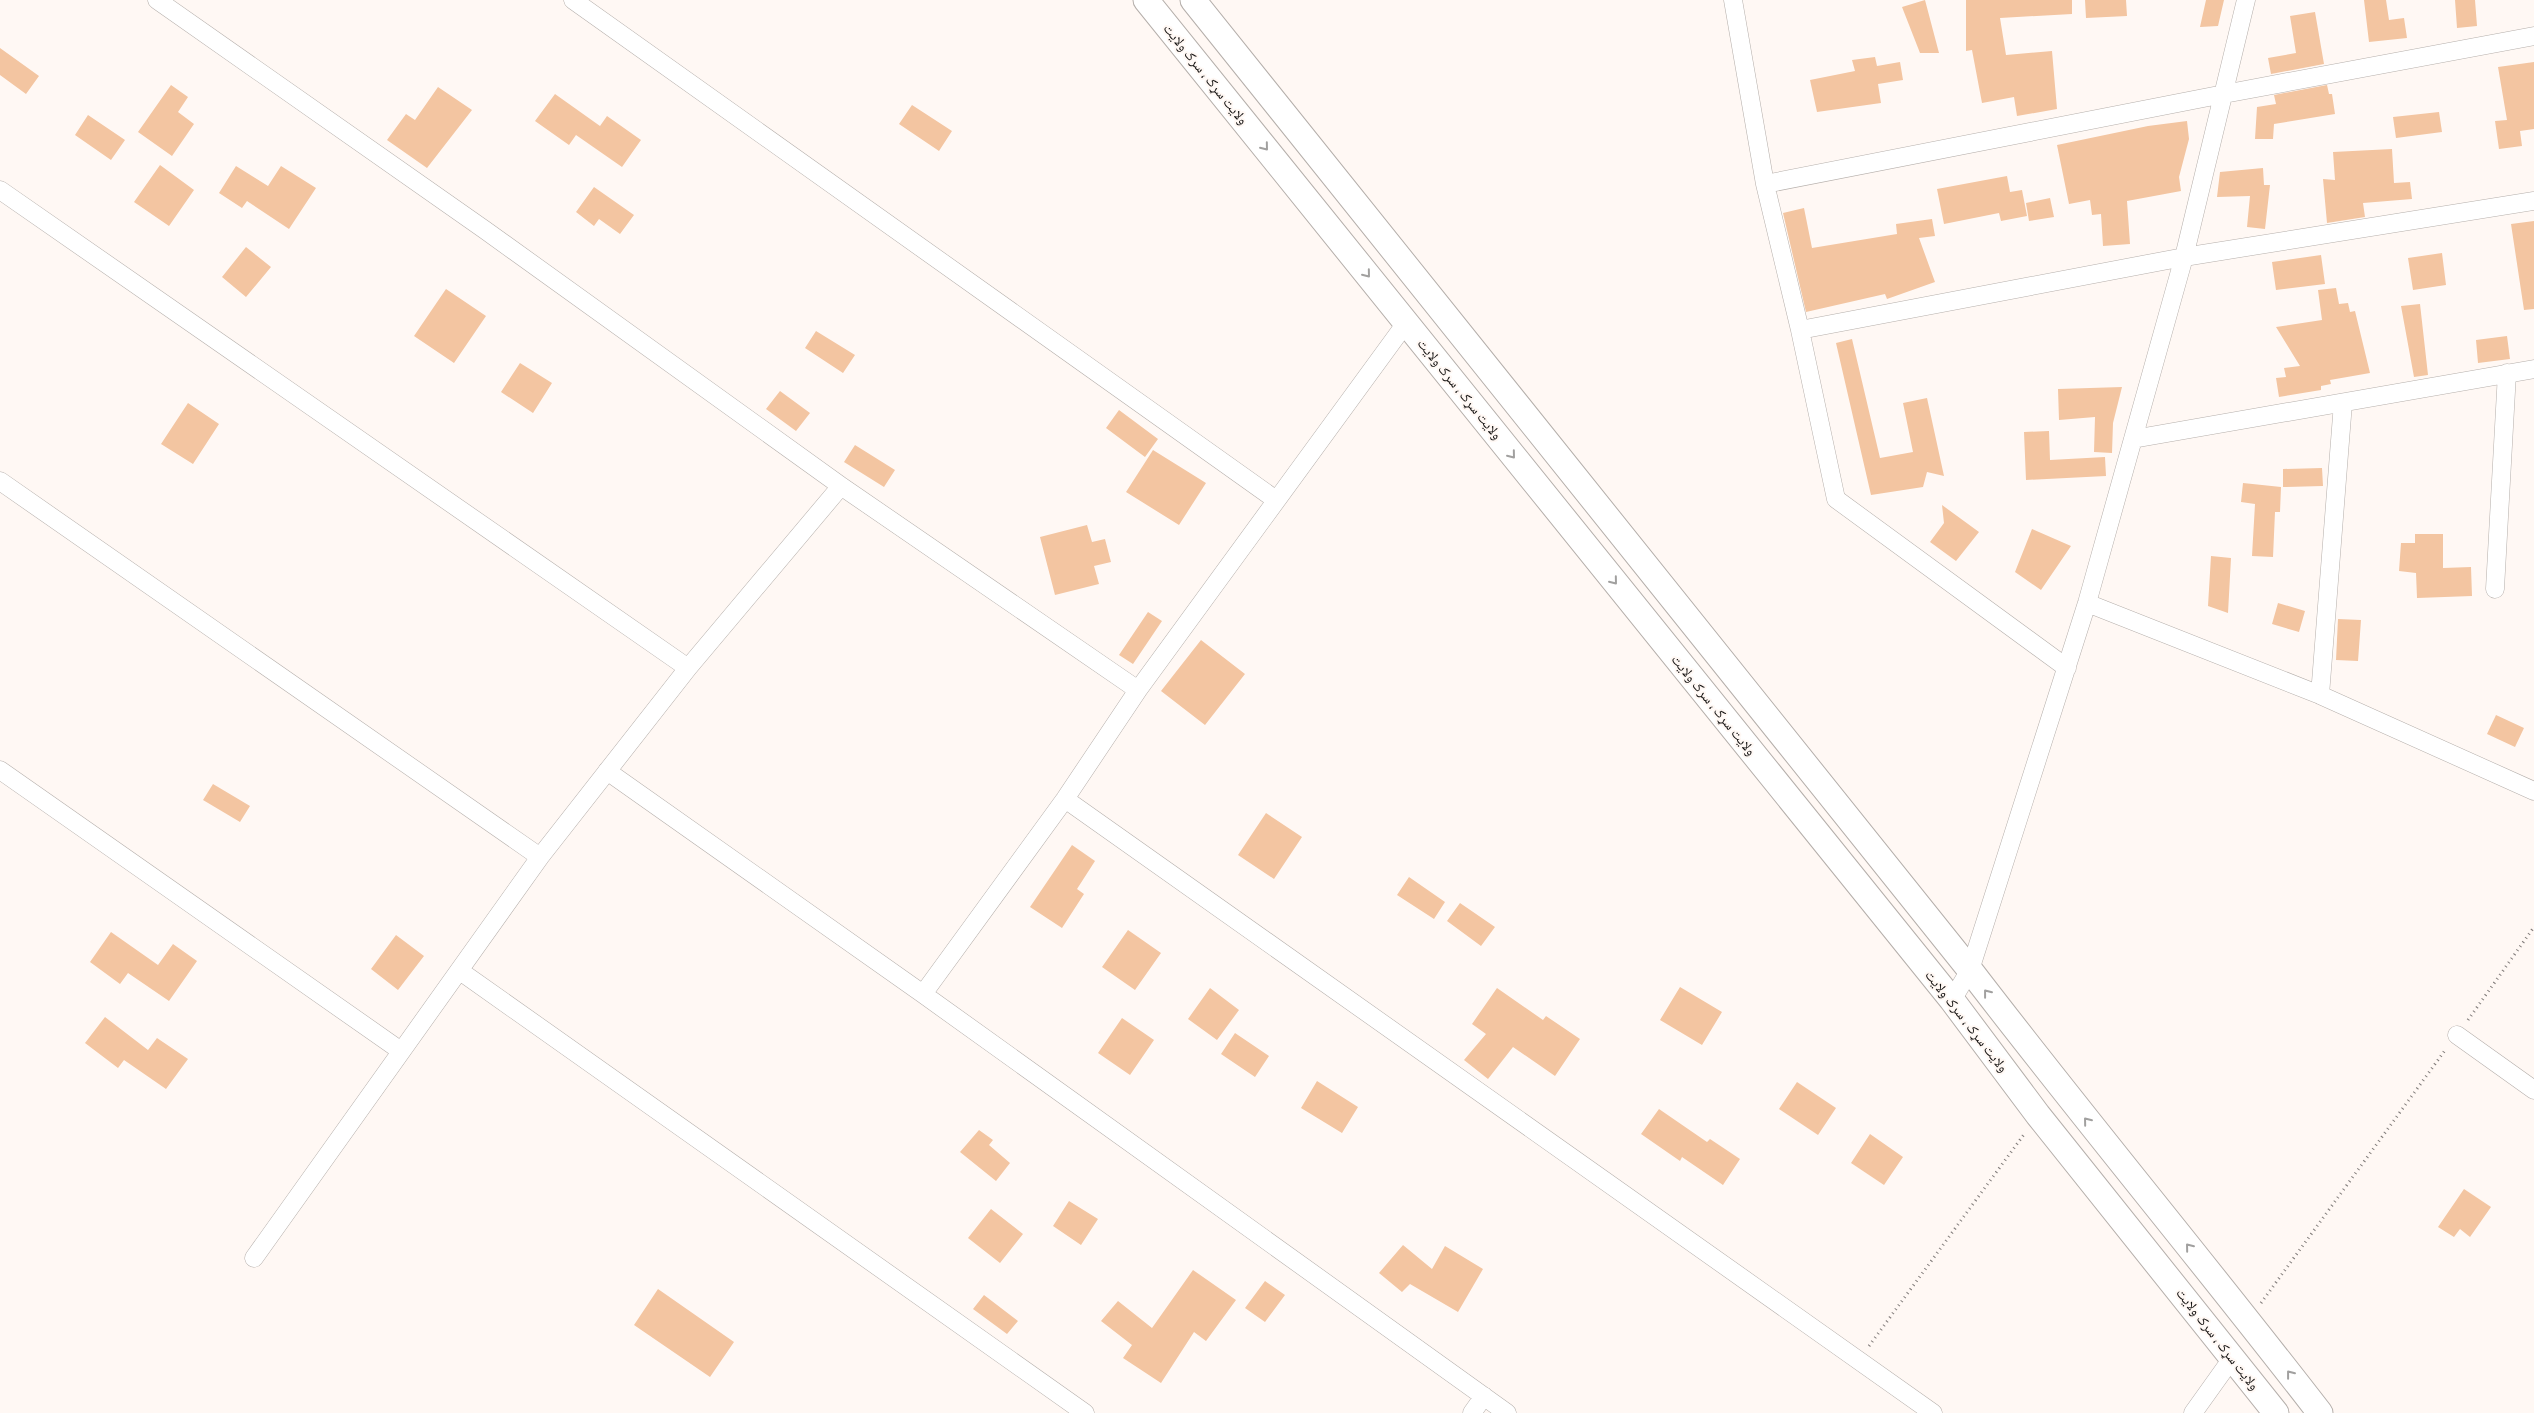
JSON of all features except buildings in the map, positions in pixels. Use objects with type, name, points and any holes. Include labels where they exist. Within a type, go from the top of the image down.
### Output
[{"type":"main road","name":"ولایت سړک ، سرک ولایت","points":[[1146,0],[1952,1000],[2038,1115],[2276,1413]]},
{"type":"main road","points":[[1193,0],[1970,970],[2060,1088],[2248,1320],[2320,1413]]},
{"type":"street","points":[[157,0],[493,235],[841,486],[1138,690]]},
{"type":"street","points":[[573,0],[1276,500]]},
{"type":"street","points":[[1733,0],[1765,184],[1800,330],[1836,499],[2067,668]]},
{"type":"street","points":[[1952,1000],[1970,970],[2087,603],[2184,257],[2246,0]]},
{"type":"street","points":[[1765,184],[2224,94],[2534,36]]},
{"type":"street","points":[[0,190],[688,668]]},
{"type":"street","points":[[1800,330],[2184,257],[2534,201]]},
{"type":"street","points":[[923,994],[1065,799],[1138,690],[1406,323]]},
{"type":"street","points":[[2133,439],[2534,369]]},
{"type":"street","points":[[2495,589],[2507,373]]},
{"type":"street","points":[[2320,695],[2342,403]]},
{"type":"street","points":[[0,481],[540,857]]},
{"type":"street","points":[[254,1258],[540,857],[688,668],[841,486]]},
{"type":"street","points":[[2087,603],[2320,695],[2534,791]]},
{"type":"street","points":[[0,770],[401,1051]]},
{"type":"street","points":[[607,772],[923,994],[1507,1413]]},
{"type":"street","points":[[1065,799],[1934,1413]]},
{"type":"street","points":[[460,971],[1085,1413]]},
{"type":"street","points":[[2457,1035],[2534,1090]]},
{"type":"street","points":[[2193,1413],[2233,1357]]},
{"type":"street","points":[[1472,1413],[1484,1396]]},
{"type":"path","points":[[2248,1320],[2534,927]]},
{"type":"path","points":[[1860,1360],[2038,1115]]}]
